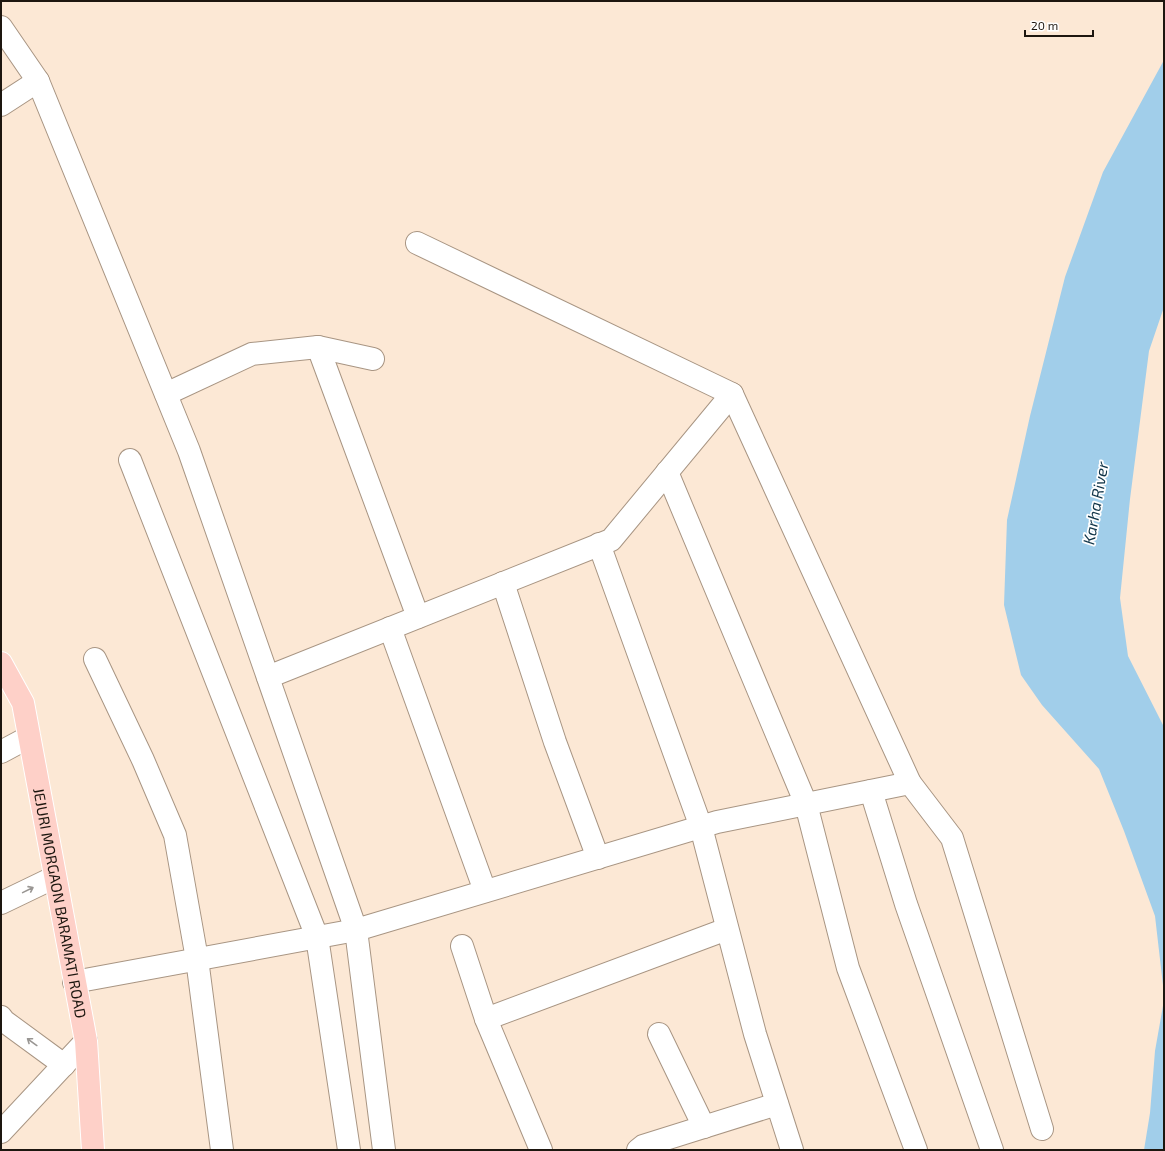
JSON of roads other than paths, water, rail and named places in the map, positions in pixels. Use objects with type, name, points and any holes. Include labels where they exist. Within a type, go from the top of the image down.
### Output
[{"type":"main road","name":"JEJURI MORGAON BARAMATI ROAD","points":[[1,663],[23,704],[86,1041],[93,1150]]},
{"type":"street","points":[[1,27],[38,81],[189,451],[356,930],[384,1150]]},
{"type":"street","points":[[1,105],[38,81]]},
{"type":"street","points":[[418,243],[732,394],[910,783],[952,838],[1042,1129]]},
{"type":"street","points":[[166,394],[252,354],[318,348],[373,359]]},
{"type":"street","points":[[318,348],[418,617]]},
{"type":"street","points":[[268,677],[611,540],[732,394]]},
{"type":"street","points":[[130,460],[317,937],[349,1150]]},
{"type":"street","points":[[667,472],[806,804],[848,968],[916,1150]]},
{"type":"street","points":[[599,544],[701,827],[755,1034],[792,1150]]},
{"type":"street","points":[[503,583],[555,742],[598,858]]},
{"type":"street","points":[[390,628],[485,891]]},
{"type":"street","points":[[95,659],[143,760],[175,835],[197,959],[222,1150]]},
{"type":"street","points":[[1,752],[29,737]]},
{"type":"street","points":[[74,982],[356,930],[701,827],[910,783]]},
{"type":"street","points":[[871,791],[906,904],[992,1150]]},
{"type":"street","points":[[1,903],[55,877]]},
{"type":"street","points":[[486,1019],[727,929]]},
{"type":"street","points":[[462,946],[486,1019],[541,1150]]},
{"type":"street","points":[[1,1017],[4,1022],[64,1065]]},
{"type":"street","points":[[659,1034],[704,1127]]},
{"type":"street","points":[[1,1132],[86,1041]]},
{"type":"street","points":[[638,1150],[643,1146],[777,1104]]},
{"type":"water","name":"Karha River","points":[[1164,60],[1164,307],[1149,351],[1130,499],[1120,598],[1128,656],[1164,727],[1164,994],[1155,916],[1124,831],[1099,769],[1042,705],[1021,675],[1004,605],[1007,520],[1030,416],[1065,277],[1103,172]]},
{"type":"water","points":[[1164,1000],[1164,1150],[1144,1150],[1150,1113],[1155,1051]]}]
